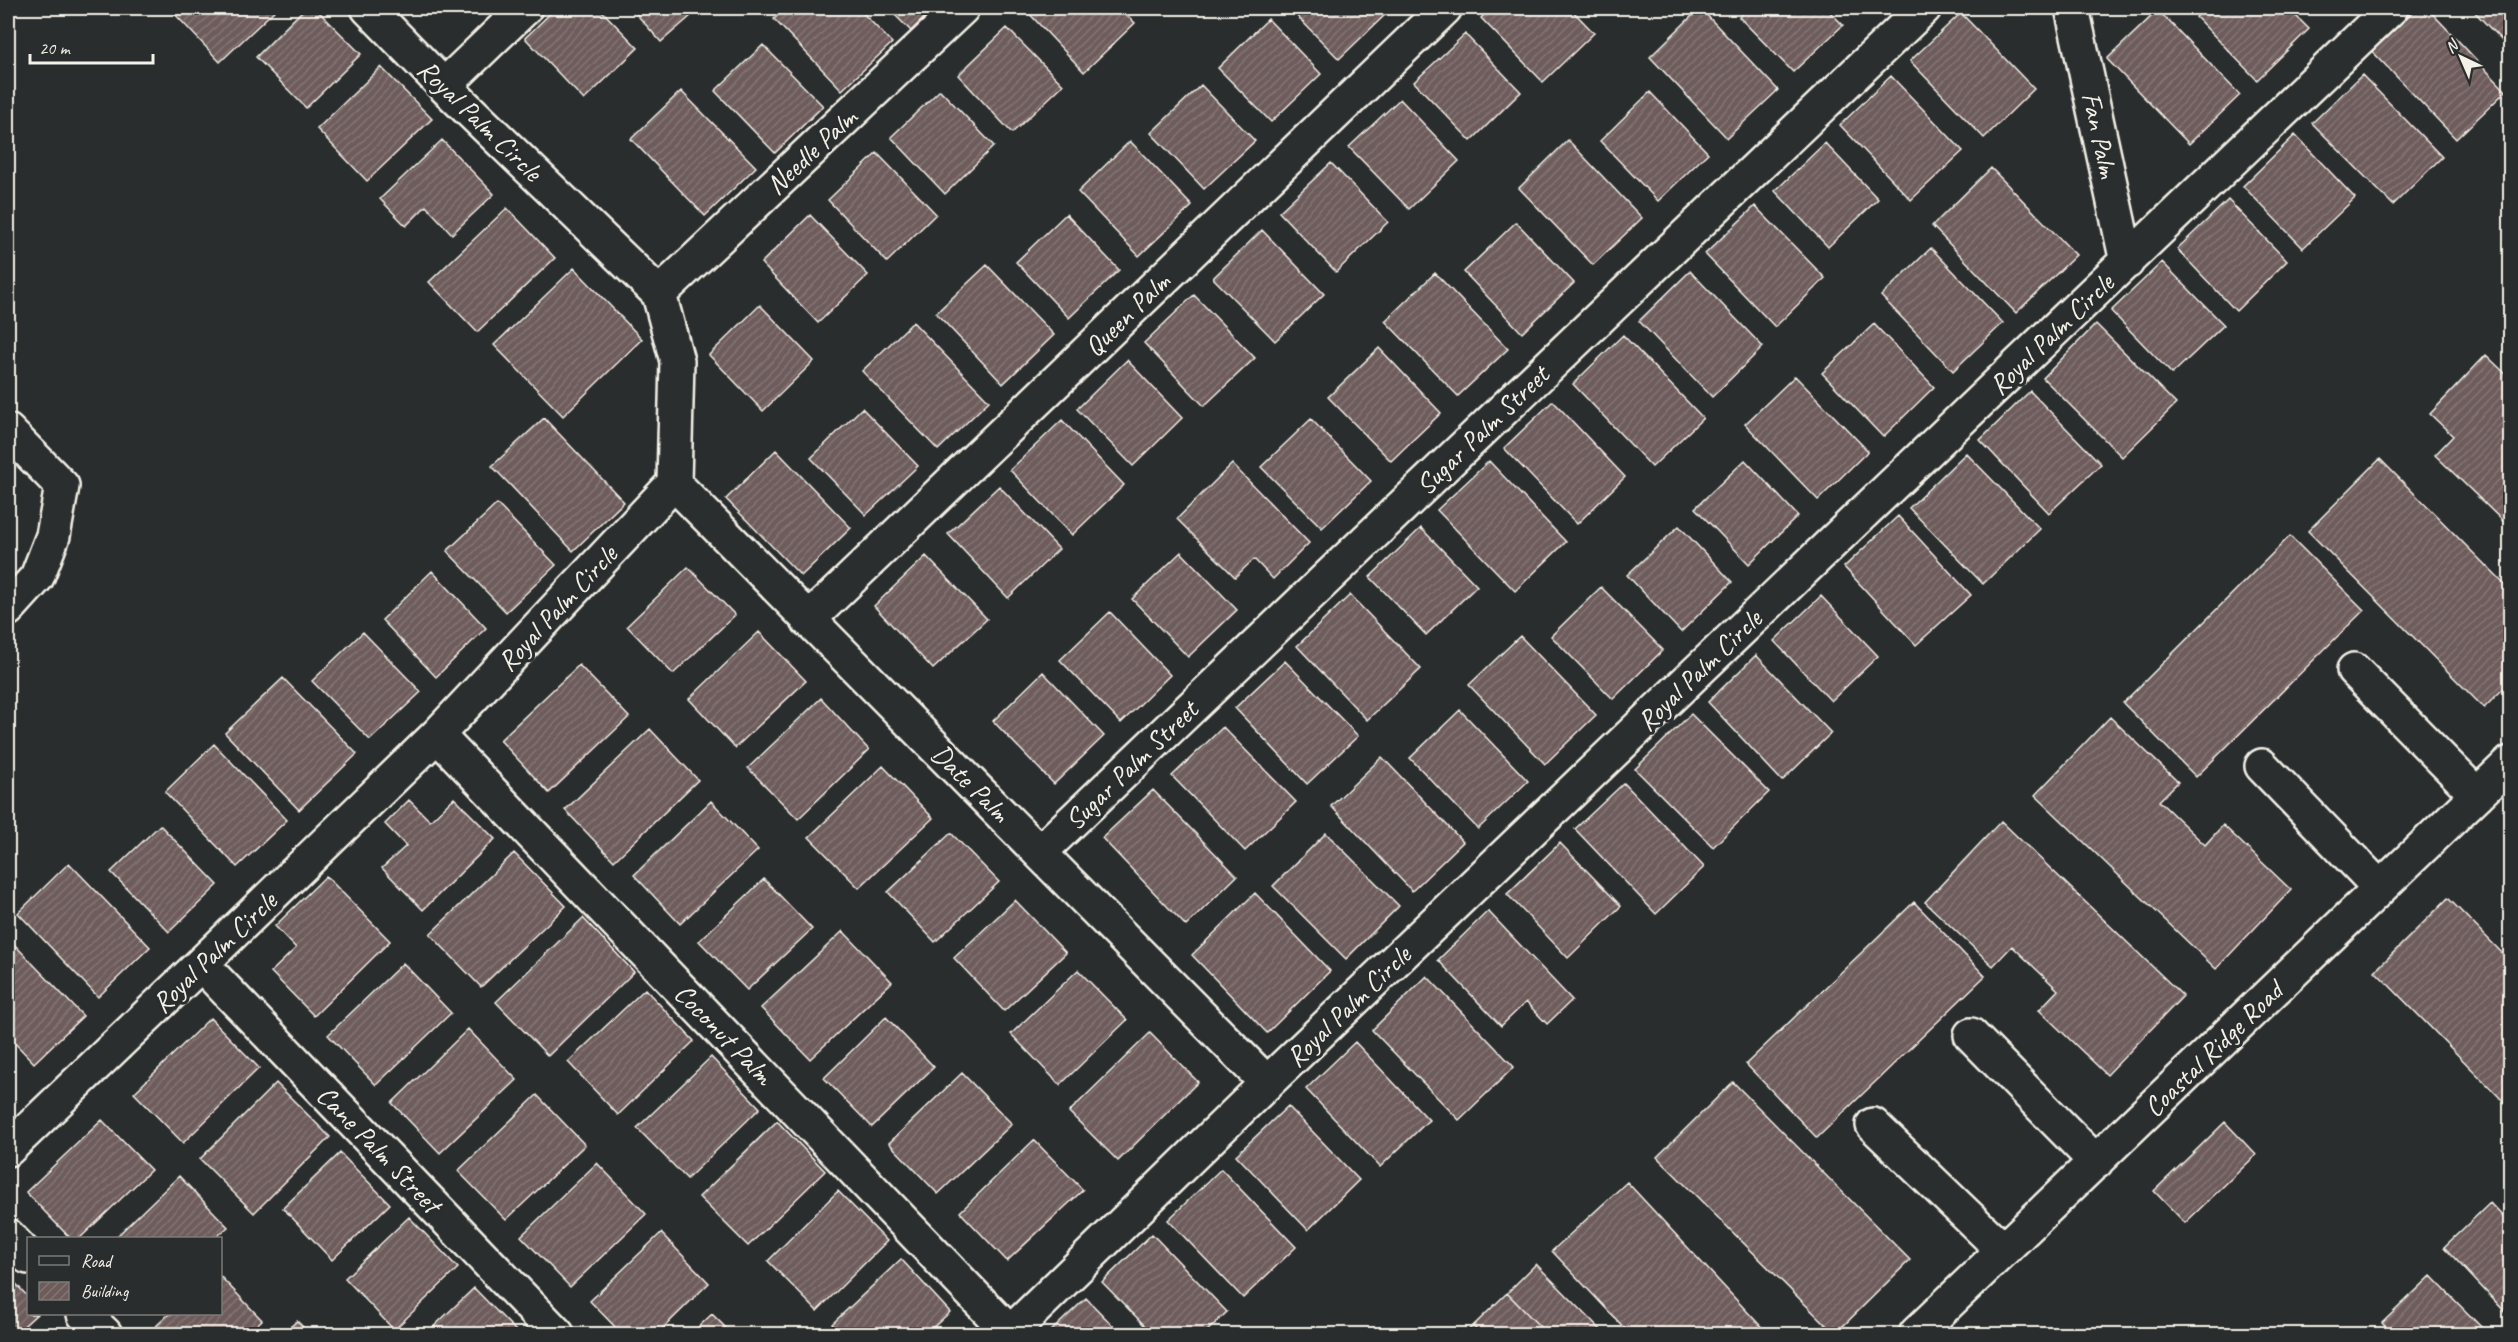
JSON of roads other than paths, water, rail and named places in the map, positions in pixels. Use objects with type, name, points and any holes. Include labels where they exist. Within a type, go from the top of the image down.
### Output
[{"type":"street","name":"Royal Palm Circle","points":[[368,8],[444,86],[659,294]]},
{"type":"street","points":[[444,86],[525,8]]},
{"type":"street","name":"Needle Palm","points":[[659,294],[962,8]]},
{"type":"street","name":"Queen Palm","points":[[808,620],[1445,8]]},
{"type":"street","name":"Sugar Palm Street","points":[[1040,852],[1924,8]]},
{"type":"street","name":"Fan Palm","points":[[2072,8],[2127,262]]},
{"type":"street","name":"Royal Palm Circle","points":[[1010,1334],[1267,1083],[2391,8]]},
{"type":"street","points":[[659,294],[677,361],[674,483]]},
{"type":"street","points":[[8,431],[62,486],[53,536],[37,577],[8,609]]},
{"type":"street","name":"Royal Palm Circle","points":[[8,1149],[437,735],[674,483]]},
{"type":"street","name":"Date Palm","points":[[674,483],[1267,1083]]},
{"type":"street","points":[[2354,670],[2477,795]]},
{"type":"street","name":"Coconut Palm","points":[[437,735],[1010,1334]]},
{"type":"street","name":"Coastal Ridge Road","points":[[1916,1335],[2511,763]]},
{"type":"street","points":[[2262,766],[2380,888]]},
{"type":"street","name":"Cane Palm Street","points":[[201,964],[557,1335]]},
{"type":"street","points":[[1971,1035],[2096,1162]]},
{"type":"street","points":[[1874,1125],[2003,1250]]},
{"type":"street","points":[[8,1236],[27,1256]]},
{"type":"street","points":[[85,1315],[105,1335]]}]
